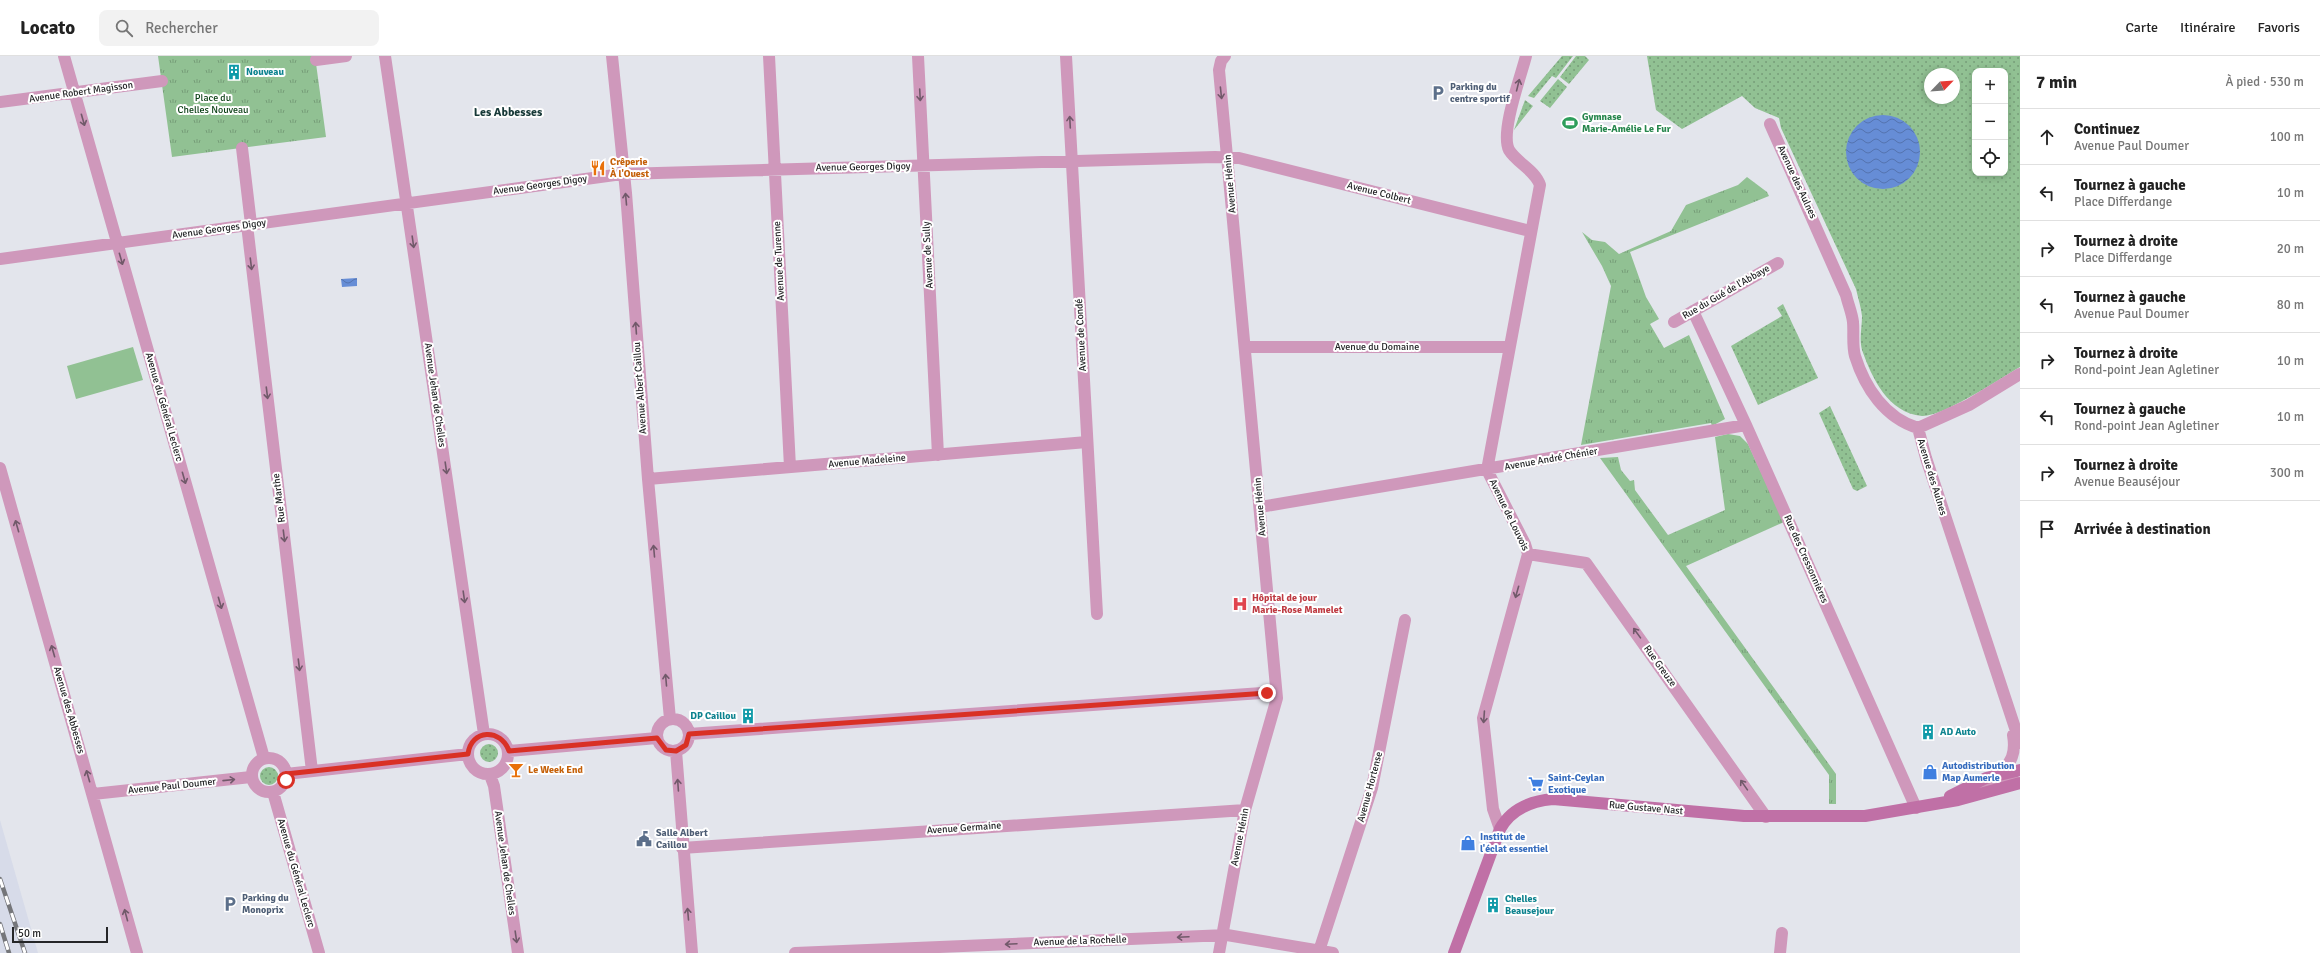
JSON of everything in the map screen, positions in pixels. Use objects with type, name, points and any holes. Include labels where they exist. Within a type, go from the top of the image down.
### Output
[{"type":"street","name":"Avenue du Général Leclerc","points":[[64,56],[264,758]]},
{"type":"street","points":[[316,60],[346,56]]},
{"type":"street","name":"Avenue Jehan de Chelles","points":[[386,56],[484,734]]},
{"type":"street","name":"Avenue Albert Caillou","points":[[612,56],[622,174],[626,194],[648,479],[670,719]]},
{"type":"street","name":"Avenue de Turenne","points":[[769,56],[790,467]]},
{"type":"street","name":"Avenue de Sully","points":[[918,56],[938,455]]},
{"type":"street","name":"Avenue de Condé","points":[[1066,56],[1097,614]]},
{"type":"street","name":"Avenue Hénin","points":[[1219,953],[1245,810],[1271,720],[1276,692],[1219,70],[1225,56]]},
{"type":"street","name":"Avenue de Louvois","points":[[1500,829],[1494,809],[1483,714],[1528,554],[1525,544],[1488,470],[1530,231],[1540,184],[1509,149],[1507,138],[1511,115],[1526,56]]},
{"type":"street","name":"Avenue Robert Magisson","points":[[0,102],[162,81]]},
{"type":"street","name":"Avenue des Aulnes","points":[[1770,124],[1846,295],[1853,322],[1855,355],[1871,391],[1882,405],[1894,416],[1908,425],[1918,428],[2011,720],[2020,743]]},
{"type":"street","name":"Rue Marthe","points":[[242,148],[249,225],[312,771]]},
{"type":"street","name":"Avenue Georges Digoy","points":[[0,259],[622,174],[923,166],[1072,160],[1227,157]]},
{"type":"street","name":"Avenue Colbert","points":[[1227,157],[1530,231]]},
{"type":"street","name":"Rue du Gué de l'Abbaye","points":[[1674,322],[1778,263]]},
{"type":"street","name":"Rue des Cressonnières","points":[[1693,311],[1746,425],[1916,808]]},
{"type":"street","name":"Avenue du Domaine","points":[[1245,347],[1509,347]]},
{"type":"street","points":[[1918,428],[1968,406],[2020,374]]},
{"type":"street","name":"Avenue André Chénier","points":[[1260,507],[1488,470],[1746,425]]},
{"type":"street","name":"Avenue Madeleine","points":[[648,479],[1087,442]]},
{"type":"street","name":"Avenue des Abbesses","points":[[0,468],[93,794],[136,953]]},
{"type":"street","name":"Rue Greuze","points":[[1528,554],[1586,563],[1766,817]]},
{"type":"street","name":"Avenue Hortense","points":[[1319,951],[1372,788],[1405,620]]},
{"type":"street","points":[[689,734],[1276,692]]},
{"type":"street","points":[[670,719],[683,722],[689,734],[686,745],[676,751],[666,750],[657,738],[658,728],[670,719]]},
{"type":"street","name":"Avenue des Aulnes","points":[[1998,774],[2011,762],[2015,749],[2011,720]]},
{"type":"street","points":[[484,734],[490,734],[502,739],[509,751],[506,764],[502,769],[490,775],[477,772],[469,761],[468,754],[472,741],[484,734]]},
{"type":"street","points":[[509,751],[657,738]]},
{"type":"street","points":[[676,751],[682,848],[692,953]]},
{"type":"street","points":[[286,774],[468,754]]},
{"type":"street","points":[[264,758],[274,758],[279,761],[286,774],[283,786],[273,792],[262,792],[258,789],[251,777],[255,764],[264,758]]},
{"type":"street","name":"Rue Gustave Nast","points":[[1934,803],[1998,774],[2020,770]]},
{"type":"street","name":"Avenue Jehan de Chelles","points":[[490,775],[494,786],[518,953]]},
{"type":"street","name":"Avenue Paul Doumer","points":[[93,794],[251,777]]},
{"type":"street","name":"Rue Gustave Nast","points":[[1958,800],[1990,785],[2020,777]]},
{"type":"street","name":"Rue Gustave Nast","points":[[1454,953],[1500,829],[1512,814],[1519,809],[1537,801],[1553,799],[1766,817],[1865,816],[1958,800],[2020,783]]},
{"type":"street","name":"Avenue du Général Leclerc","points":[[273,792],[319,953]]},
{"type":"street","name":"Avenue Germaine","points":[[682,848],[1245,810]]},
{"type":"street","points":[[1780,953],[1782,933]]},
{"type":"street","name":"Avenue de la Rochelle","points":[[795,953],[878,951],[1222,935],[1333,953]]},
{"type":"shaded area","points":[[0,820],[38,953],[0,953]]},
{"type":"green space","name":"Place du Chelles Nouveau","points":[[158,56],[315,56],[326,137],[172,157]]},
{"type":"green space","points":[[1562,56],[1573,56],[1556,78],[1552,76],[1534,98],[1528,96]]},
{"type":"green space","points":[[1576,56],[1585,56],[1589,60],[1569,84],[1560,77]]},
{"type":"green space","points":[[1647,56],[2020,56],[2020,367],[1957,404],[1931,415],[1922,416],[1910,413],[1900,408],[1883,392],[1876,382],[1866,361],[1861,346],[1862,316],[1856,289],[1781,128],[1779,118],[1755,108],[1742,96],[1682,129],[1656,110]]},
{"type":"green space","points":[[1558,79],[1567,87],[1550,108],[1540,101]]},
{"type":"green space","points":[[1525,100],[1533,106],[1514,130]]},
{"type":"green space","points":[[1747,177],[1767,192],[1769,196],[1630,252],[1646,297],[1659,319],[1650,324],[1664,348],[1689,335],[1725,419],[1712,426],[1711,423],[1581,445],[1611,286],[1602,266],[1582,232],[1592,240],[1605,242],[1619,254],[1671,231],[1686,205],[1738,185]]},
{"type":"green space","points":[[1783,304],[1818,378],[1758,405],[1731,346],[1782,316],[1777,308]]},
{"type":"green space","points":[[133,347],[143,380],[76,399],[67,366]]},
{"type":"green space","points":[[1830,406],[1867,486],[1857,491],[1853,489],[1819,413]]},
{"type":"green space","points":[[1728,434],[1740,436],[1748,444],[1784,522],[1686,566],[1836,774],[1836,804],[1829,804],[1829,775],[1600,458],[1618,457],[1621,470],[1630,481],[1634,480],[1635,490],[1668,535],[1725,510],[1715,437]]},
{"type":"green space","points":[[489,744],[495,747],[498,753],[495,759],[489,762],[483,759],[480,753],[483,747]]},
{"type":"green space","points":[[269,767],[275,770],[278,776],[275,782],[269,785],[263,782],[260,776],[263,770]]},
{"type":"water","points":[[1876,115],[1890,115],[1904,121],[1914,131],[1920,145],[1918,166],[1914,173],[1904,183],[1890,189],[1876,189],[1862,183],[1852,173],[1846,159],[1846,145],[1852,131],[1862,121]]},
{"type":"water","points":[[357,278],[357,286],[342,287],[341,279]]},
{"type":"railway","points":[[0,879],[25,953]]},
{"type":"railway","points":[[0,924],[9,953]]},
{"type":"place","name":"Nouveau","points":[[234,72]]},
{"type":"place","name":"Parking du centre sportif","points":[[1438,93]]},
{"type":"place","name":"Gymnase Marie-Amélie Le Fur","points":[[1570,123]]},
{"type":"place","name":"Crêperie À l'Ouest","points":[[598,168]]},
{"type":"place","name":"Hôpital de jour Marie-Rose Mamelet","points":[[1240,604]]},
{"type":"place","name":"DP Caillou","points":[[748,716]]},
{"type":"place","name":"AD Auto","points":[[1928,732]]},
{"type":"place","name":"Le Week End","points":[[516,770]]},
{"type":"place","name":"Autodistribution Map Aumerle","points":[[1930,772]]},
{"type":"place","name":"Saint-Ceylan Exotique","points":[[1536,784]]},
{"type":"place","name":"Salle Albert Caillou","points":[[644,839]]},
{"type":"place","name":"Institut de l'éclat essentiel","points":[[1468,843]]},
{"type":"place","name":"Parking du Monoprix","points":[[230,904]]},
{"type":"place","name":"Chelles Beausejour","points":[[1493,905]]},
{"type":"district","name":"Les Abbesses","points":[[508,112]]},
{"type":"route","points":[[286,780],[286,774],[468,754],[472,741],[484,734],[490,734],[502,739],[509,751],[657,738],[666,750],[676,751],[686,745],[689,734],[1267,693]]}]
